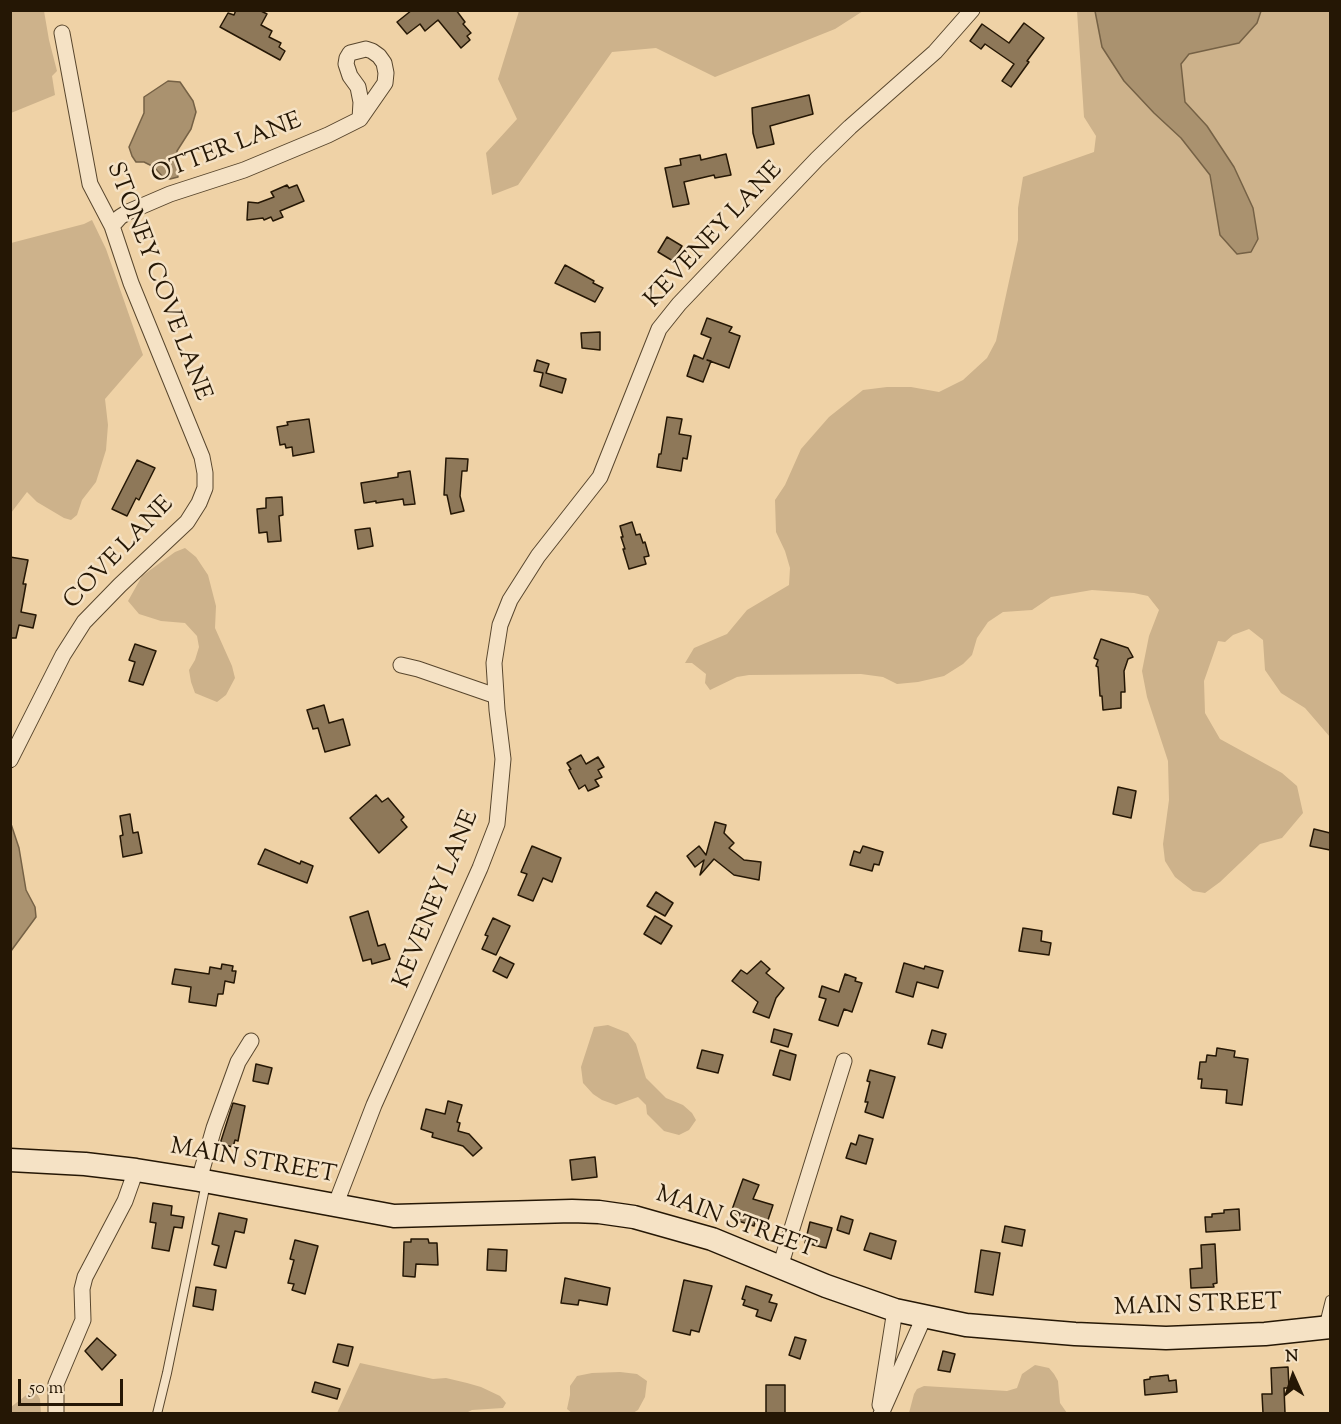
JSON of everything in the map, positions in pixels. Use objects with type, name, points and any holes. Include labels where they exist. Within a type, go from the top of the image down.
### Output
[{"type":"main road","name":"MAIN STREET","points":[[10,1160],[85,1164],[136,1170],[203,1180],[394,1216],[599,1212],[658,1222],[712,1239],[895,1310],[924,1317],[1016,1330],[1125,1337],[1216,1336],[1327,1328]]},
{"type":"street","name":"KEVENEY LANE","points":[[334,1206],[374,1105],[484,860],[497,824],[503,759],[496,696],[496,641],[510,600],[538,556],[600,477],[659,329],[679,304],[773,204],[850,127],[935,52],[972,10]]},
{"type":"street","name":"STONEY COVE LANE","points":[[62,33],[90,184],[112,226],[131,283],[202,457],[205,473]]},
{"type":"street","name":"OTTER LANE","points":[[112,226],[128,212],[170,194],[244,170],[328,135],[360,118]]},
{"type":"street","name":"COVE LANE","points":[[10,760],[72,639],[99,605],[186,522],[199,503],[205,488],[205,473]]},
{"type":"street","points":[[401,665],[456,681],[496,696]]},
{"type":"street","points":[[203,1180],[214,1128],[238,1062],[251,1041]]},
{"type":"street","points":[[780,1267],[844,1061]]},
{"type":"street","points":[[56,1413],[56,1384],[83,1320],[81,1289],[125,1201],[136,1170]]},
{"type":"street","points":[[880,1413],[895,1310]]},
{"type":"street","points":[[880,1413],[924,1317]]},
{"type":"lane","points":[[157,1413],[167,1373],[203,1180]]},
{"type":"lane","points":[[1327,1328],[1330,1300]]},
{"type":"shaded area","points":[[11,10],[44,11],[57,71],[52,76],[55,95],[11,113]]},
{"type":"shaded area","points":[[519,10],[863,11],[835,29],[715,77],[656,48],[612,52],[518,185],[492,195],[486,153],[517,119],[498,79]]},
{"type":"shaded area","points":[[1077,11],[1095,11],[1102,47],[1154,113],[1181,138],[1210,175],[1220,235],[1253,208],[1234,167],[1207,126],[1185,102],[1181,64],[1189,54],[1257,23],[1261,11],[1330,11],[1330,737],[1305,708],[1281,693],[1265,670],[1263,640],[1249,629],[1233,635],[1225,642],[1218,641],[1204,681],[1205,713],[1220,739],[1282,773],[1297,786],[1303,813],[1282,838],[1260,844],[1205,893],[1193,891],[1175,877],[1165,861],[1163,844],[1169,800],[1168,761],[1147,697],[1142,671],[1149,636],[1159,610],[1148,596],[1092,590],[1051,597],[1032,610],[1003,612],[988,622],[977,638],[972,655],[963,664],[944,676],[918,682],[897,684],[883,677],[861,674],[749,675],[737,677],[710,690],[705,683],[706,674],[692,663],[685,663],[694,648],[727,634],[747,610],[789,585],[790,568],[776,532],[775,500],[785,485],[801,449],[829,417],[863,390],[911,387],[939,392],[963,380],[987,358],[996,341],[1018,240],[1018,208],[1023,177],[1094,152],[1096,136],[1084,117]]},
{"type":"shaded area","points":[[1095,11],[1261,11],[1257,23],[1239,43],[1189,54],[1181,64],[1185,102],[1207,126],[1234,167],[1253,208],[1258,239],[1251,252],[1237,254],[1220,235],[1210,175],[1181,138],[1124,81],[1102,47]]},
{"type":"shaded area","points":[[168,81],[180,82],[193,101],[196,112],[191,129],[177,151],[178,177],[170,179],[163,177],[154,167],[144,162],[136,162],[129,147],[144,113],[144,97]]},
{"type":"shaded area","points":[[92,220],[106,249],[143,355],[105,399],[108,425],[106,450],[96,482],[82,500],[77,515],[71,520],[64,518],[37,502],[27,492],[11,513],[11,243]]},
{"type":"shaded area","points":[[185,548],[196,557],[208,575],[216,606],[215,628],[235,678],[226,695],[217,702],[195,693],[191,682],[189,670],[199,647],[197,636],[185,623],[161,621],[139,614],[128,601],[142,576],[175,552]]},
{"type":"shaded area","points":[[11,824],[19,848],[26,890],[35,907],[36,917],[11,951]]},
{"type":"shaded area","points":[[608,1025],[628,1033],[636,1044],[646,1078],[666,1098],[683,1105],[692,1113],[696,1120],[689,1130],[679,1135],[664,1131],[647,1114],[646,1105],[638,1097],[616,1105],[593,1094],[583,1083],[581,1067],[594,1027]]},
{"type":"shaded area","points":[[360,1363],[433,1379],[446,1378],[467,1383],[500,1396],[506,1403],[503,1408],[472,1410],[466,1413],[337,1413]]},
{"type":"shaded area","points":[[1035,1365],[1049,1368],[1054,1374],[1058,1381],[1060,1403],[1067,1413],[909,1413],[914,1394],[917,1389],[924,1386],[1007,1391],[1017,1388],[1022,1374]]},
{"type":"shaded area","points":[[620,1372],[637,1374],[647,1381],[645,1397],[638,1410],[633,1413],[573,1414],[567,1409],[570,1386],[577,1376]]},
{"type":"shaded area","points":[[34,1389],[40,1399],[41,1413],[11,1413],[11,1407]]},
{"type":"building","points":[[236,10],[259,10],[267,14],[261,25],[272,31],[269,37],[281,43],[279,47],[285,51],[280,60],[220,27],[228,13],[234,15]]},
{"type":"building","points":[[412,10],[456,10],[471,33],[467,36],[470,40],[461,48],[438,20],[425,31],[420,24],[407,34],[397,22]]},
{"type":"building","points":[[1024,23],[1044,38],[1011,87],[1002,81],[1014,64],[985,44],[981,49],[970,41],[982,24],[1009,43]]},
{"type":"building","points":[[809,95],[813,114],[770,126],[774,144],[757,148],[753,133],[752,108]]},
{"type":"building","points":[[726,154],[731,175],[715,178],[714,175],[684,182],[689,204],[673,207],[665,168],[681,165],[680,159],[700,155],[701,160]]},
{"type":"building","points":[[287,185],[289,188],[297,185],[304,201],[280,211],[283,217],[273,221],[271,217],[264,220],[263,218],[247,220],[248,202],[258,203],[274,197],[271,192]]},
{"type":"building","points":[[667,237],[682,246],[673,261],[658,252]]},
{"type":"building","points":[[565,265],[603,288],[595,302],[555,283]]},
{"type":"building","points":[[707,318],[732,327],[729,332],[740,336],[729,368],[711,361],[703,382],[687,376],[694,355],[703,359],[711,338],[701,334]]},
{"type":"building","points":[[600,332],[600,350],[582,348],[581,333]]},
{"type":"building","points":[[537,360],[549,364],[546,373],[566,379],[562,393],[540,386],[543,373],[534,371]]},
{"type":"building","points":[[667,417],[682,419],[679,434],[691,436],[687,459],[683,458],[681,471],[657,467]]},
{"type":"building","points":[[309,419],[314,452],[293,456],[292,447],[286,448],[285,444],[280,445],[277,427],[288,425],[287,422]]},
{"type":"building","points":[[446,458],[468,459],[467,471],[462,471],[460,496],[464,511],[451,514],[447,495],[444,495]]},
{"type":"building","points":[[137,460],[155,468],[139,500],[136,498],[127,516],[112,509]]},
{"type":"building","points":[[410,471],[415,504],[404,505],[403,499],[364,503],[361,483],[398,477],[398,473]]},
{"type":"building","points":[[282,497],[283,515],[279,516],[281,541],[268,542],[267,532],[259,533],[257,509],[266,508],[266,498]]},
{"type":"building","points":[[632,522],[636,535],[640,534],[643,543],[645,542],[649,556],[644,557],[646,564],[629,569],[620,526]]},
{"type":"building","points":[[370,528],[373,546],[358,549],[355,530]]},
{"type":"building","points":[[10,557],[28,560],[21,612],[36,615],[33,628],[19,625],[16,638],[10,638]]},
{"type":"building","points":[[1101,639],[1128,648],[1133,657],[1128,659],[1124,671],[1125,692],[1121,692],[1121,708],[1103,710],[1098,667],[1096,666],[1098,660],[1094,658]]},
{"type":"building","points":[[135,644],[156,651],[143,685],[129,681],[135,662],[129,660]]},
{"type":"building","points":[[324,705],[329,723],[343,719],[350,745],[325,752],[318,728],[313,729],[307,710]]},
{"type":"building","points":[[581,755],[586,764],[598,757],[604,767],[598,770],[602,777],[595,780],[599,786],[588,791],[585,785],[579,789],[567,763]]},
{"type":"building","points":[[1118,787],[1136,791],[1131,818],[1113,814]]},
{"type":"building","points":[[376,795],[382,802],[388,798],[404,817],[401,820],[407,827],[379,853],[350,818]]},
{"type":"building","points":[[130,814],[133,833],[138,832],[142,853],[123,857],[120,816]]},
{"type":"building","points":[[715,822],[726,825],[724,833],[734,843],[729,848],[744,860],[761,862],[759,880],[734,875],[714,859],[700,875],[704,860],[695,867],[687,856],[699,846],[706,855]]},
{"type":"building","points":[[1314,829],[1330,833],[1330,850],[1310,846]]},
{"type":"building","points":[[532,846],[561,858],[552,882],[543,878],[533,901],[518,895],[527,874],[521,872]]},
{"type":"building","points":[[863,846],[883,852],[879,865],[874,864],[872,871],[850,865],[854,851],[860,853]]},
{"type":"building","points":[[265,849],[300,864],[301,861],[313,866],[307,883],[258,864]]},
{"type":"building","points":[[656,892],[673,903],[665,916],[647,906]]},
{"type":"building","points":[[368,911],[378,946],[385,944],[390,959],[372,964],[371,959],[363,961],[350,917]]},
{"type":"building","points":[[655,916],[672,926],[661,944],[644,934]]},
{"type":"building","points":[[493,918],[510,926],[496,955],[482,949],[488,936],[485,935]]},
{"type":"building","points":[[1023,928],[1042,931],[1041,941],[1051,943],[1049,955],[1019,951]]},
{"type":"building","points":[[500,957],[514,964],[507,978],[493,971]]},
{"type":"building","points":[[761,961],[770,969],[766,973],[784,988],[776,998],[769,1018],[753,1012],[758,1002],[732,981],[741,970],[747,974]]},
{"type":"building","points":[[904,963],[924,969],[925,966],[943,971],[938,988],[917,982],[913,997],[896,992]]},
{"type":"building","points":[[222,964],[233,966],[232,971],[236,971],[234,983],[225,981],[223,994],[218,994],[216,1006],[189,1002],[191,987],[172,984],[175,969],[209,974],[210,967],[221,969]]},
{"type":"building","points":[[845,974],[862,983],[852,1012],[844,1009],[838,1026],[819,1020],[826,999],[819,997],[822,986],[839,992]]},
{"type":"building","points":[[774,1029],[792,1034],[788,1047],[771,1042]]},
{"type":"building","points":[[932,1030],[946,1034],[942,1048],[928,1044]]},
{"type":"building","points":[[1217,1048],[1235,1051],[1234,1057],[1248,1059],[1242,1105],[1226,1103],[1227,1090],[1201,1088],[1202,1079],[1198,1079],[1200,1062],[1206,1062],[1207,1055],[1216,1056]]},
{"type":"building","points":[[702,1050],[723,1055],[718,1073],[697,1068]]},
{"type":"building","points":[[780,1050],[796,1055],[790,1080],[773,1075]]},
{"type":"building","points":[[256,1064],[272,1068],[268,1084],[253,1081]]},
{"type":"building","points":[[870,1070],[895,1077],[883,1118],[865,1112]]},
{"type":"building","points":[[448,1101],[462,1105],[457,1122],[460,1123],[458,1131],[469,1134],[482,1148],[473,1156],[463,1146],[432,1137],[433,1133],[421,1129],[426,1109],[445,1114]]},
{"type":"building","points":[[233,1103],[245,1106],[238,1141],[235,1140],[233,1147],[220,1144]]},
{"type":"building","points":[[859,1135],[873,1139],[866,1164],[846,1158],[851,1143],[856,1145]]},
{"type":"building","points":[[595,1157],[597,1177],[572,1180],[570,1160]]},
{"type":"building","points":[[743,1179],[759,1185],[753,1199],[773,1205],[766,1226],[755,1222],[754,1226],[729,1218]]},
{"type":"building","points":[[153,1203],[172,1206],[171,1215],[184,1217],[182,1228],[174,1227],[169,1251],[152,1248],[156,1223],[150,1222]]},
{"type":"building","points":[[1239,1209],[1240,1230],[1206,1232],[1205,1217],[1224,1213],[1224,1210]]},
{"type":"building","points":[[219,1213],[247,1219],[244,1233],[235,1231],[226,1268],[214,1265],[219,1246],[212,1244]]},
{"type":"building","points":[[841,1216],[853,1220],[849,1234],[837,1230]]},
{"type":"building","points":[[810,1222],[832,1228],[826,1248],[805,1243]]},
{"type":"building","points":[[1005,1226],[1025,1230],[1022,1246],[1002,1242]]},
{"type":"building","points":[[870,1233],[896,1241],[891,1259],[864,1250]]},
{"type":"building","points":[[411,1239],[428,1239],[429,1243],[437,1243],[438,1265],[416,1264],[415,1277],[403,1276],[404,1242],[411,1242]]},
{"type":"building","points":[[295,1240],[318,1246],[305,1294],[292,1290],[294,1284],[288,1283],[294,1260],[290,1259]]},
{"type":"building","points":[[1215,1244],[1217,1283],[1213,1284],[1214,1287],[1191,1288],[1190,1269],[1202,1268],[1201,1245]]},
{"type":"building","points":[[488,1249],[507,1250],[506,1271],[487,1270]]},
{"type":"building","points":[[981,1250],[1000,1253],[993,1295],[975,1292]]},
{"type":"building","points":[[565,1278],[610,1288],[607,1305],[579,1300],[578,1305],[561,1303]]},
{"type":"building","points":[[684,1280],[712,1286],[699,1332],[691,1330],[690,1335],[673,1331]]},
{"type":"building","points":[[746,1286],[772,1295],[769,1302],[777,1304],[771,1321],[756,1316],[758,1310],[743,1305],[745,1300],[742,1299]]},
{"type":"building","points":[[196,1287],[216,1290],[213,1310],[193,1306]]},
{"type":"building","points":[[795,1337],[806,1340],[800,1359],[789,1355]]},
{"type":"building","points":[[97,1338],[116,1355],[102,1370],[85,1351]]},
{"type":"building","points":[[338,1344],[353,1347],[348,1366],[333,1362]]},
{"type":"building","points":[[943,1351],[955,1354],[950,1372],[938,1370]]},
{"type":"building","points":[[1288,1367],[1289,1388],[1284,1388],[1285,1413],[1263,1413],[1262,1394],[1272,1394],[1271,1368]]},
{"type":"building","points":[[1168,1375],[1169,1381],[1176,1380],[1177,1392],[1145,1395],[1144,1380]]},
{"type":"building","points":[[315,1382],[340,1389],[337,1399],[312,1392]]},
{"type":"building","points":[[766,1385],[785,1385],[785,1413],[766,1413]]}]
